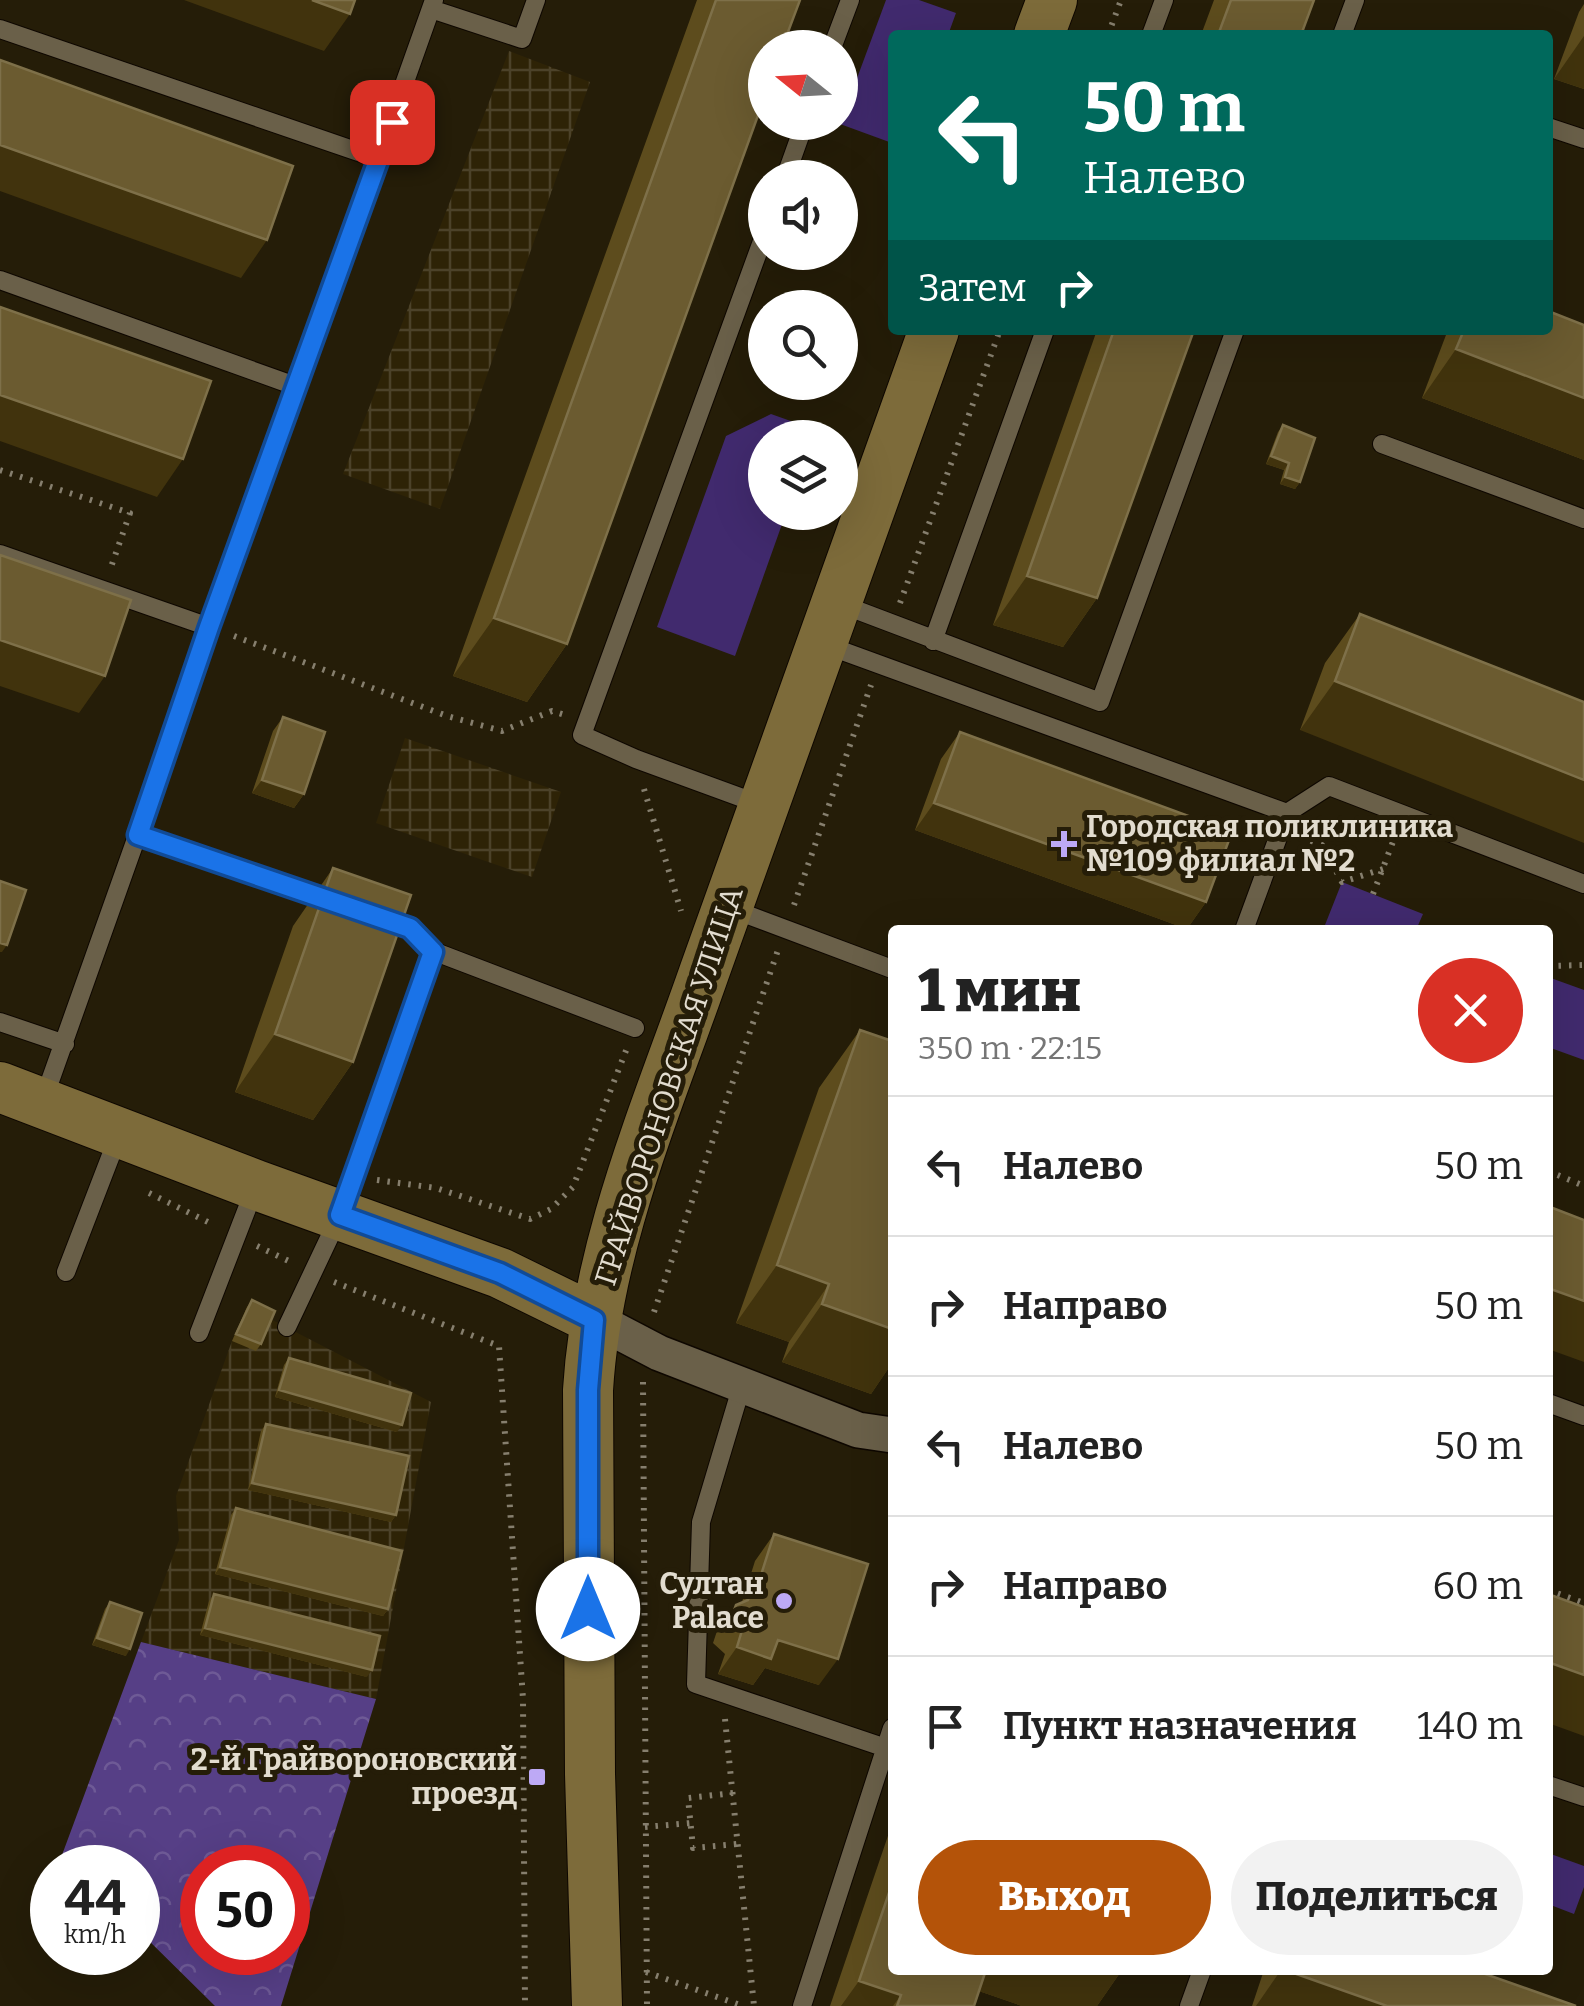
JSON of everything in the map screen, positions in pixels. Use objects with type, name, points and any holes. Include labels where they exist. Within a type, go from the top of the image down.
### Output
[{"type":"main road","points":[[1042,30],[1052,0]]},
{"type":"main road","name":"ГРАЙВОРОНОВСКАЯ УЛИЦА","points":[[595,2002],[588,1390],[594,1320],[618,1218],[932,335]]},
{"type":"main road","points":[[21,1095],[112,1152],[256,1185],[500,1273],[594,1320]]},
{"type":"street","points":[[594,1320],[643,1345],[742,1385],[858,1430],[888,1435]]},
{"type":"lane","points":[[21,1095],[65,1044],[209,627],[433,4],[522,39],[536,0]]},
{"type":"lane","points":[[839,30],[850,0]]},
{"type":"lane","points":[[1153,30],[1164,0]]},
{"type":"lane","points":[[1344,30],[1355,0]]},
{"type":"lane","points":[[0,29],[379,160]]},
{"type":"lane","points":[[1553,129],[1584,139]]},
{"type":"lane","points":[[751,270],[582,735],[764,806]]},
{"type":"lane","points":[[0,280],[298,387]]},
{"type":"lane","points":[[933,641],[1043,335]]},
{"type":"lane","points":[[830,623],[892,624],[1100,702],[1233,335]]},
{"type":"lane","points":[[1382,444],[1584,518]]},
{"type":"lane","points":[[0,554],[209,627]]},
{"type":"lane","points":[[830,623],[878,664],[1284,821]]},
{"type":"lane","points":[[1246,925],[1284,821],[1329,786],[1584,884]]},
{"type":"lane","points":[[138,835],[410,928],[433,952],[635,1028]]},
{"type":"lane","points":[[727,907],[888,968]]},
{"type":"lane","points":[[287,1327],[340,1215],[433,952]]},
{"type":"lane","points":[[0,1022],[65,1044]]},
{"type":"lane","points":[[66,1272],[112,1152]]},
{"type":"lane","points":[[199,1332],[256,1185]]},
{"type":"lane","points":[[742,1385],[701,1522],[696,1684],[886,1748]]},
{"type":"lane","points":[[1553,1405],[1584,1416]]},
{"type":"lane","points":[[802,2006],[888,1741]]},
{"type":"lane","points":[[1553,1787],[1584,1797]]},
{"type":"lane","points":[[1189,2006],[1200,1975]]},
{"type":"path","points":[[1110,30],[1121,0]]},
{"type":"path","points":[[892,624],[998,335]]},
{"type":"path","points":[[0,470],[130,513],[103,590]]},
{"type":"path","points":[[209,627],[448,716],[502,731],[552,711],[586,722]]},
{"type":"path","points":[[643,1345],[878,664]]},
{"type":"path","points":[[636,759],[681,910],[674,927]]},
{"type":"path","points":[[1373,894],[1404,814]]},
{"type":"path","points":[[1284,821],[1322,845],[1342,882],[1383,869]]},
{"type":"path","points":[[1553,966],[1584,965]]},
{"type":"path","points":[[530,1219],[552,1210],[573,1187],[635,1028]]},
{"type":"path","points":[[112,1152],[236,1236],[362,1295],[499,1346],[522,1699],[525,2006]]},
{"type":"path","points":[[1553,1174],[1584,1186]]},
{"type":"path","points":[[642,1412],[647,2006]]},
{"type":"path","points":[[1553,1592],[1584,1603]]},
{"type":"path","points":[[722,1693],[754,2006]]},
{"type":"path","points":[[733,1794],[688,1798],[693,1848],[737,1844]]},
{"type":"path","points":[[645,1827],[691,1823]]},
{"type":"path","points":[[646,1972],[742,2006]]},
{"type":"shaded area","points":[[886,0],[919,0],[956,13],[950,30],[888,30],[888,142],[858,131],[858,75]]},
{"type":"shaded area","points":[[509,51],[590,82],[440,509],[343,474]]},
{"type":"shaded area","points":[[771,414],[788,420],[759,420]]},
{"type":"shaded area","points":[[748,425],[748,530],[780,530],[735,656],[657,627],[726,436]]},
{"type":"shaded area","points":[[405,738],[561,792],[532,877],[376,823]]},
{"type":"shaded area","points":[[1342,882],[1423,914],[1418,925],[1325,925]]},
{"type":"shaded area","points":[[1553,979],[1584,990],[1584,1060],[1553,1049]]},
{"type":"shaded area","points":[[247,1307],[431,1402],[376,1699],[141,1642],[179,1540],[176,1496]]},
{"type":"shaded area","points":[[1553,1855],[1584,1866],[1584,1887],[1574,1914],[1553,1906]]},
{"type":"green space","points":[[141,1642],[376,1699],[310,1912],[310,1845],[180,1845],[180,1971],[160,1952],[160,1845],[66,1845]]},
{"type":"green space","points":[[184,1975],[291,1975],[281,2006],[215,2006]]},
{"type":"building","points":[[312,0],[355,0],[350,14]]},
{"type":"building","points":[[716,0],[800,0],[789,30],[748,30],[749,140],[567,644],[494,618]]},
{"type":"building","points":[[1231,0],[1314,0],[1303,30],[1220,30]]},
{"type":"building","points":[[0,60],[293,166],[267,240],[0,145]]},
{"type":"building","points":[[0,307],[211,381],[183,459],[0,395]]},
{"type":"building","points":[[1553,313],[1584,325],[1584,398],[1456,349],[1462,335],[1553,335]]},
{"type":"building","points":[[1112,335],[1192,335],[1097,598],[1027,576]]},
{"type":"building","points":[[1283,425],[1315,438],[1300,482],[1285,477],[1289,463],[1271,456]]},
{"type":"building","points":[[0,555],[131,600],[105,676],[0,640]]},
{"type":"building","points":[[1360,614],[1584,702],[1584,780],[1335,681]]},
{"type":"building","points":[[283,717],[325,732],[304,794],[262,780]]},
{"type":"building","points":[[960,732],[1232,832],[1206,902],[934,803]]},
{"type":"building","points":[[333,868],[411,895],[353,1062],[275,1034]]},
{"type":"building","points":[[0,881],[26,890],[7,945],[0,943]]},
{"type":"building","points":[[860,1030],[888,1040],[888,1328],[822,1304],[829,1284],[777,1265]]},
{"type":"building","points":[[1553,1208],[1584,1220],[1584,1301],[1553,1290]]},
{"type":"building","points":[[252,1300],[275,1311],[261,1344],[236,1334]]},
{"type":"building","points":[[289,1358],[411,1393],[402,1425],[279,1390]]},
{"type":"building","points":[[266,1424],[409,1456],[396,1515],[252,1483]]},
{"type":"building","points":[[236,1508],[402,1551],[388,1609],[220,1567]]},
{"type":"building","points":[[774,1534],[868,1564],[838,1659],[778,1640],[771,1659],[737,1647],[743,1627],[732,1616],[736,1605],[755,1594]]},
{"type":"building","points":[[214,1594],[380,1636],[372,1670],[205,1628]]},
{"type":"building","points":[[1553,1596],[1584,1607],[1584,1675],[1553,1664]]},
{"type":"building","points":[[110,1602],[142,1613],[130,1649],[97,1638]]},
{"type":"building","points":[[888,1896],[888,1975],[984,1975],[974,2006],[897,2006],[901,1995],[859,1981]]},
{"type":"building","points":[[1299,1975],[1488,1975],[1576,2006],[1387,2006]]},
{"type":"place","name":"Городская поликлиника №109 филиал №2","points":[[1064,844]]},
{"type":"place","name":"Султан Palace","points":[[784,1601]]},
{"type":"place","name":"2-й Грайвороновский проезд","points":[[537,1777]]},
{"type":"route","points":[[392,122],[138,835],[410,928],[433,952],[340,1215],[500,1273],[594,1320],[588,1390],[588,1609]]}]
